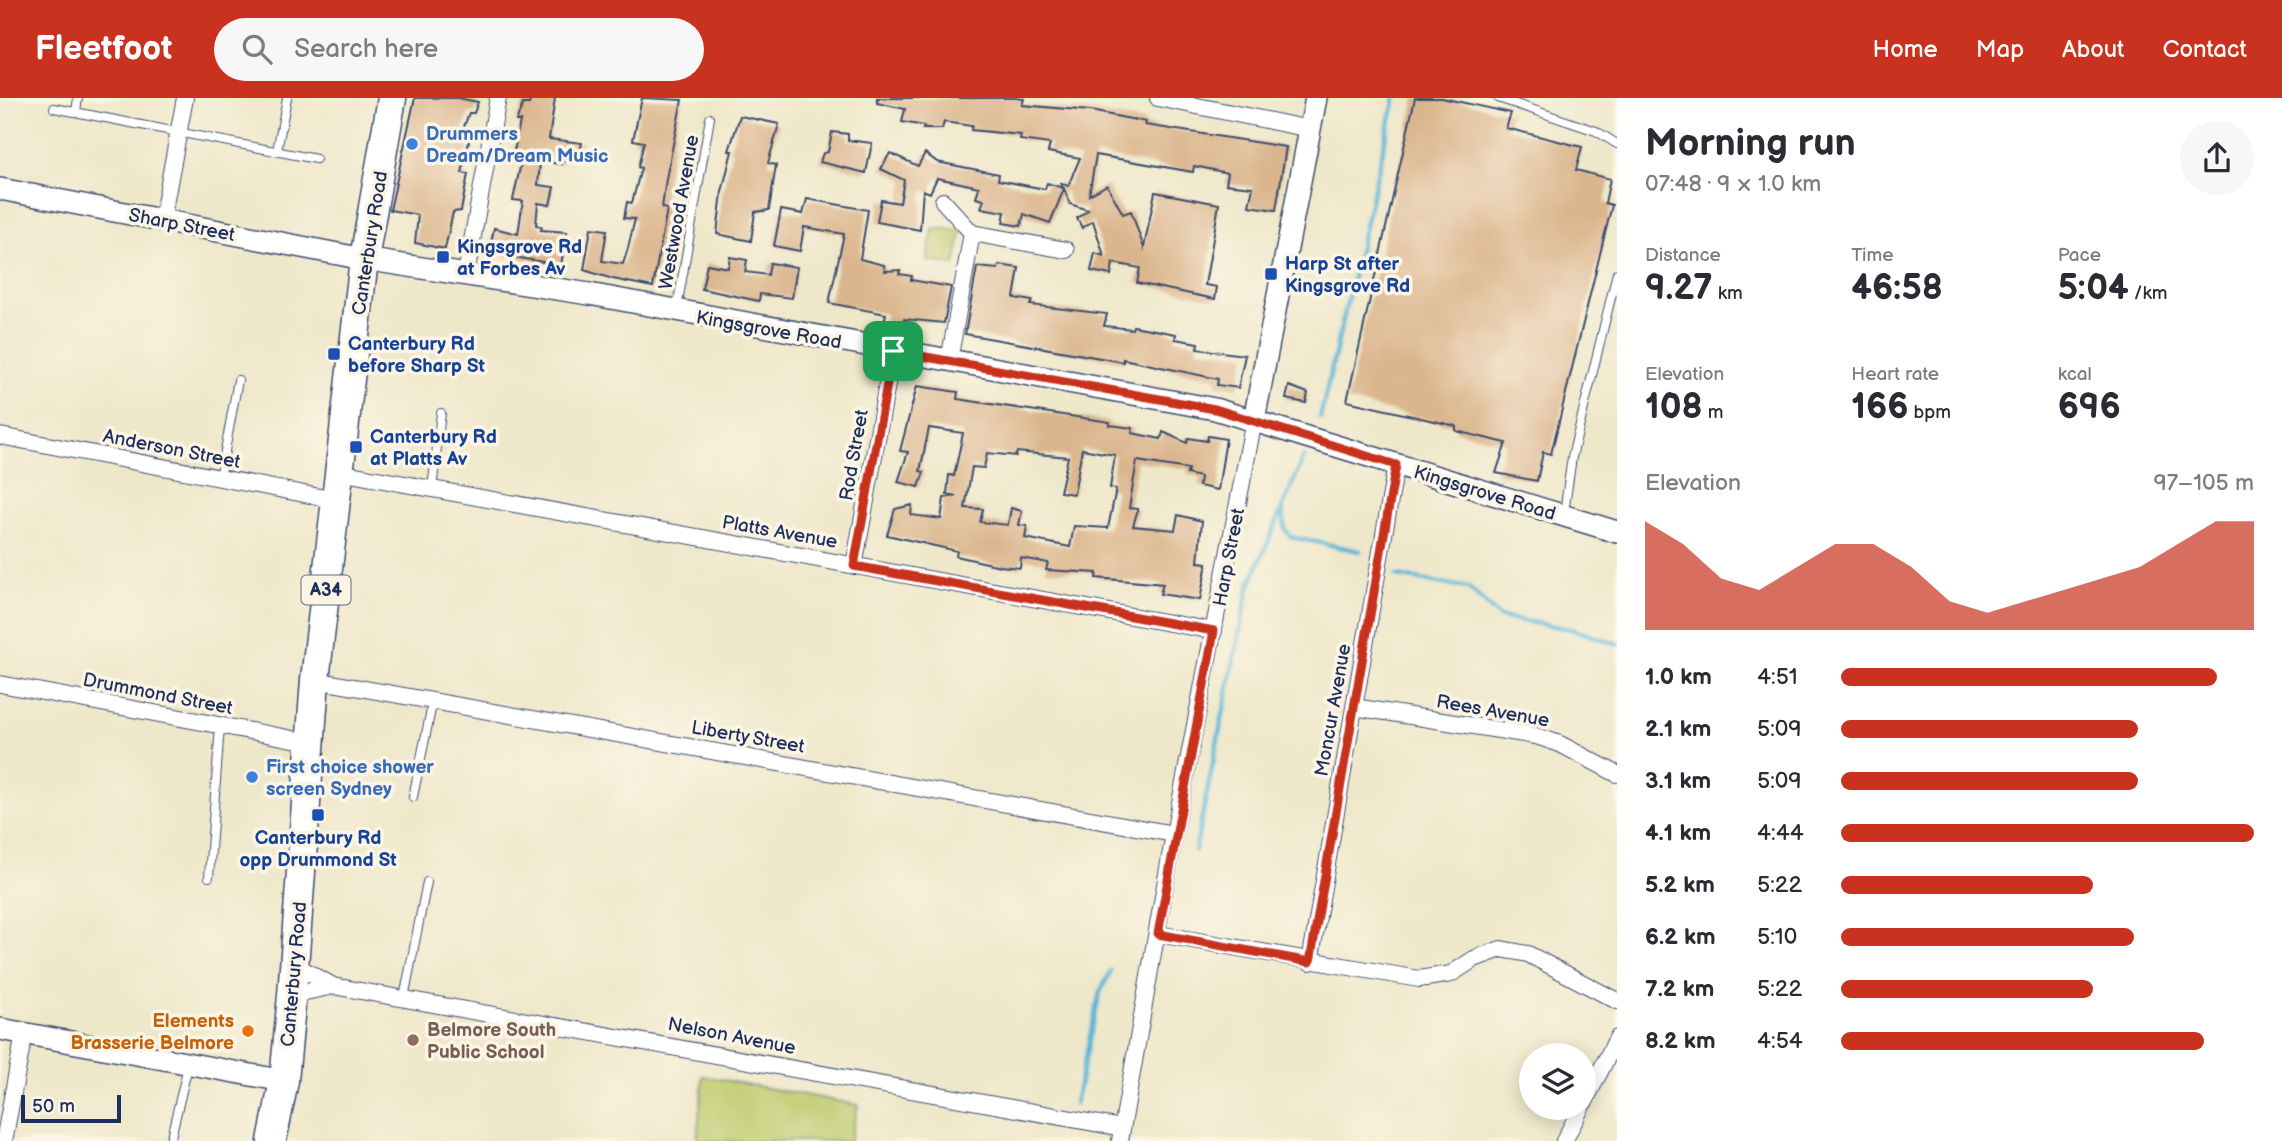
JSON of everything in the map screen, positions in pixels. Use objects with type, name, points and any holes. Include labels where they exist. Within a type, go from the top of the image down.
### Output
[{"type":"highway","name":"Canterbury Road","points":[[272,1141],[284,1082],[295,965],[309,743],[339,472],[364,259],[393,98]]},
{"type":"main road","name":"Harp Street","points":[[1254,420],[1316,98]]},
{"type":"main road","name":"Sharp Street","points":[[0,188],[364,259]]},
{"type":"main road","name":"Kingsgrove Road","points":[[364,259],[466,274],[1215,409],[1617,532]]},
{"type":"main road","points":[[0,1029],[284,1082]]},
{"type":"street","points":[[162,220],[185,98]]},
{"type":"street","points":[[466,274],[498,98]]},
{"type":"street","points":[[1158,98],[1310,129]]},
{"type":"street","points":[[943,201],[972,233],[1066,250]]},
{"type":"street","points":[[949,361],[972,233]]},
{"type":"street","name":"Rod Street","points":[[854,566],[893,351]]},
{"type":"street","name":"Harp Street","points":[[1121,1135],[1174,834],[1254,420]]},
{"type":"street","name":"Anderson Street","points":[[0,436],[336,500]]},
{"type":"street","name":"Moncur Avenue","points":[[1310,962],[1396,465]]},
{"type":"street","name":"Platts Avenue","points":[[339,472],[1214,631]]},
{"type":"street","name":"Liberty Street","points":[[315,680],[433,699],[1174,834]]},
{"type":"street","name":"Drummond Street","points":[[0,684],[309,743]]},
{"type":"street","name":"Rees Avenue","points":[[1354,707],[1536,736],[1560,744],[1617,774]]},
{"type":"street","points":[[1158,934],[1419,979],[1451,974],[1474,959],[1501,948],[1528,954],[1617,1001]]},
{"type":"street","name":"Nelson Avenue","points":[[295,965],[333,986]]},
{"type":"street","name":"Nelson Avenue","points":[[292,995],[333,986],[1121,1135]]},
{"type":"street","points":[[4,1141],[24,1034]]},
{"type":"street","points":[[1596,1079],[1617,1038]]},
{"type":"street","points":[[1564,1141],[1575,1120]]},
{"type":"lane","points":[[76,111],[78,98]]},
{"type":"lane","points":[[277,151],[287,98]]},
{"type":"lane","points":[[1497,98],[1597,131],[1617,144]]},
{"type":"lane","points":[[54,108],[316,159]]},
{"type":"lane","name":"Westwood Avenue","points":[[676,313],[710,118]]},
{"type":"lane","points":[[1564,515],[1572,457],[1617,273]]},
{"type":"lane","points":[[219,478],[238,380]]},
{"type":"lane","points":[[432,489],[441,413]]},
{"type":"lane","points":[[414,797],[433,699]]},
{"type":"lane","points":[[209,877],[219,726]]},
{"type":"lane","points":[[404,998],[427,882]]},
{"type":"lane","points":[[170,1141],[189,1064]]},
{"type":"green space","points":[[933,228],[962,230],[955,265],[927,261]]},
{"type":"green space","points":[[703,1076],[858,1105],[850,1141],[697,1141]]},
{"type":"building","points":[[415,98],[458,98],[478,102],[474,113],[469,113],[461,135],[470,137],[462,173],[468,174],[461,211],[453,212],[445,249],[415,243],[418,215],[390,210]]},
{"type":"building","points":[[531,98],[555,98],[549,139],[582,143],[578,159],[570,155],[569,161],[562,160],[562,164],[540,161],[538,185],[554,187],[550,205],[538,203],[536,225],[542,227],[541,230],[567,232],[561,265],[489,253],[494,228],[518,234],[523,201],[513,200],[522,158],[513,157],[520,121],[516,121],[523,104],[529,104]]},
{"type":"building","points":[[642,98],[682,100],[666,179],[662,208],[667,209],[653,287],[584,270],[591,228],[607,230],[602,261],[623,264],[635,219],[624,218],[627,202],[632,203],[644,142],[633,140]]},
{"type":"building","points":[[877,98],[1016,98],[1024,99],[1022,105],[1090,111],[1146,122],[1145,125],[1286,147],[1276,210],[1249,206],[1253,187],[1226,184],[1228,173],[1194,166],[1193,172],[1096,155],[1089,195],[1107,185],[1123,214],[1131,211],[1144,248],[1155,192],[1219,204],[1205,285],[1217,287],[1215,299],[1137,283],[1140,268],[1113,263],[1111,275],[1091,271],[1095,253],[1104,256],[1093,221],[1082,228],[1077,218],[1088,210],[1070,204],[1064,189],[1050,223],[1024,214],[1021,226],[1003,223],[1005,212],[981,208],[984,200],[976,198],[979,187],[937,178],[930,193],[923,190],[920,230],[877,222],[881,200],[900,203],[904,180],[881,169],[890,153],[918,166],[925,153],[937,162],[999,174],[998,180],[1045,189],[1047,183],[1063,188],[1061,183],[1068,186],[1080,158],[1048,152],[1050,144],[1020,140],[1021,135],[971,130],[972,126],[944,122],[942,129],[923,129],[924,126],[902,122],[905,109],[877,103]]},
{"type":"building","points":[[1415,98],[1442,98],[1511,113],[1506,128],[1582,147],[1576,170],[1610,179],[1605,203],[1612,205],[1551,454],[1543,452],[1537,481],[1496,473],[1506,443],[1456,431],[1456,426],[1347,401]]},
{"type":"building","points":[[740,116],[779,124],[768,163],[776,165],[769,210],[755,212],[751,241],[717,234],[722,192],[732,151],[729,151]]},
{"type":"building","points":[[832,132],[848,134],[848,140],[872,143],[866,173],[820,162],[823,153],[828,152]]},
{"type":"building","points":[[807,199],[868,210],[860,259],[884,265],[885,271],[900,270],[899,274],[912,276],[911,280],[951,287],[944,323],[904,319],[902,325],[884,322],[886,314],[829,303],[844,234],[804,227],[800,251],[774,246],[781,210],[803,214]]},
{"type":"building","points":[[730,257],[747,260],[745,272],[768,275],[770,263],[797,267],[792,298],[760,294],[759,301],[702,289],[707,264],[728,268]]},
{"type":"building","points":[[999,265],[1019,268],[1014,298],[1032,301],[1030,305],[1107,314],[1104,326],[1132,329],[1133,326],[1176,334],[1175,339],[1198,343],[1197,349],[1245,355],[1238,388],[1217,385],[1218,379],[1123,359],[1123,362],[965,334],[977,267],[998,269]]},
{"type":"building","points":[[917,386],[958,392],[957,399],[1110,422],[1109,425],[1133,428],[1132,433],[1161,439],[1163,432],[1187,443],[1188,438],[1207,441],[1208,436],[1226,439],[1218,490],[1199,486],[1200,477],[1187,474],[1188,469],[1137,461],[1129,508],[1138,509],[1133,526],[1175,530],[1178,515],[1202,521],[1198,562],[1207,563],[1200,600],[1160,594],[1163,584],[1096,578],[1097,573],[1046,570],[1048,563],[1021,558],[1020,568],[1000,566],[956,556],[957,551],[887,535],[895,509],[912,505],[911,515],[941,519],[944,498],[956,496],[947,494],[949,475],[954,476],[963,433],[929,428],[920,471],[924,472],[919,487],[898,482],[908,452],[900,451]],"holes":[[[1082,449],[1115,455],[1110,488],[1116,489],[1108,528],[1074,526],[1070,547],[1025,538],[1027,526],[1019,525],[1022,511],[1011,508],[1008,525],[980,522],[983,509],[965,508],[972,467],[984,468],[987,453],[1016,456],[1017,452],[1068,457],[1060,492],[1074,494]]]},
{"type":"building","points":[[1289,386],[1308,393],[1306,403],[1286,399]]},
{"type":"waterway","points":[[1320,418],[1395,98]]},
{"type":"waterway","points":[[1195,851],[1249,587],[1304,457]]},
{"type":"waterway","points":[[1283,510],[1285,529],[1291,537],[1360,551]]},
{"type":"waterway","points":[[1397,576],[1469,588],[1499,617],[1571,629],[1617,644]]},
{"type":"waterway","points":[[1075,1103],[1100,992],[1111,971]]},
{"type":"place","name":"Drummers Dream/Dream Music","points":[[412,144]]},
{"type":"place","name":"Kingsgrove Rd at Forbes Av","points":[[443,257]]},
{"type":"place","name":"Harp St after Kingsgrove Rd","points":[[1271,274]]},
{"type":"place","name":"Canterbury Rd before Sharp St","points":[[334,354]]},
{"type":"place","name":"Canterbury Rd at Platts Av","points":[[356,447]]},
{"type":"place","name":"First choice shower screen Sydney","points":[[252,777]]},
{"type":"place","name":"Canterbury Rd opp Drummond St","points":[[318,815]]},
{"type":"place","name":"Elements Brasserie Belmore","points":[[248,1031]]},
{"type":"place","name":"Belmore South Public School","points":[[413,1040]]},
{"type":"route","points":[[893,351],[1215,409],[1396,465],[1310,962],[1158,934],[1174,834],[1214,631],[854,566],[893,351]]}]
